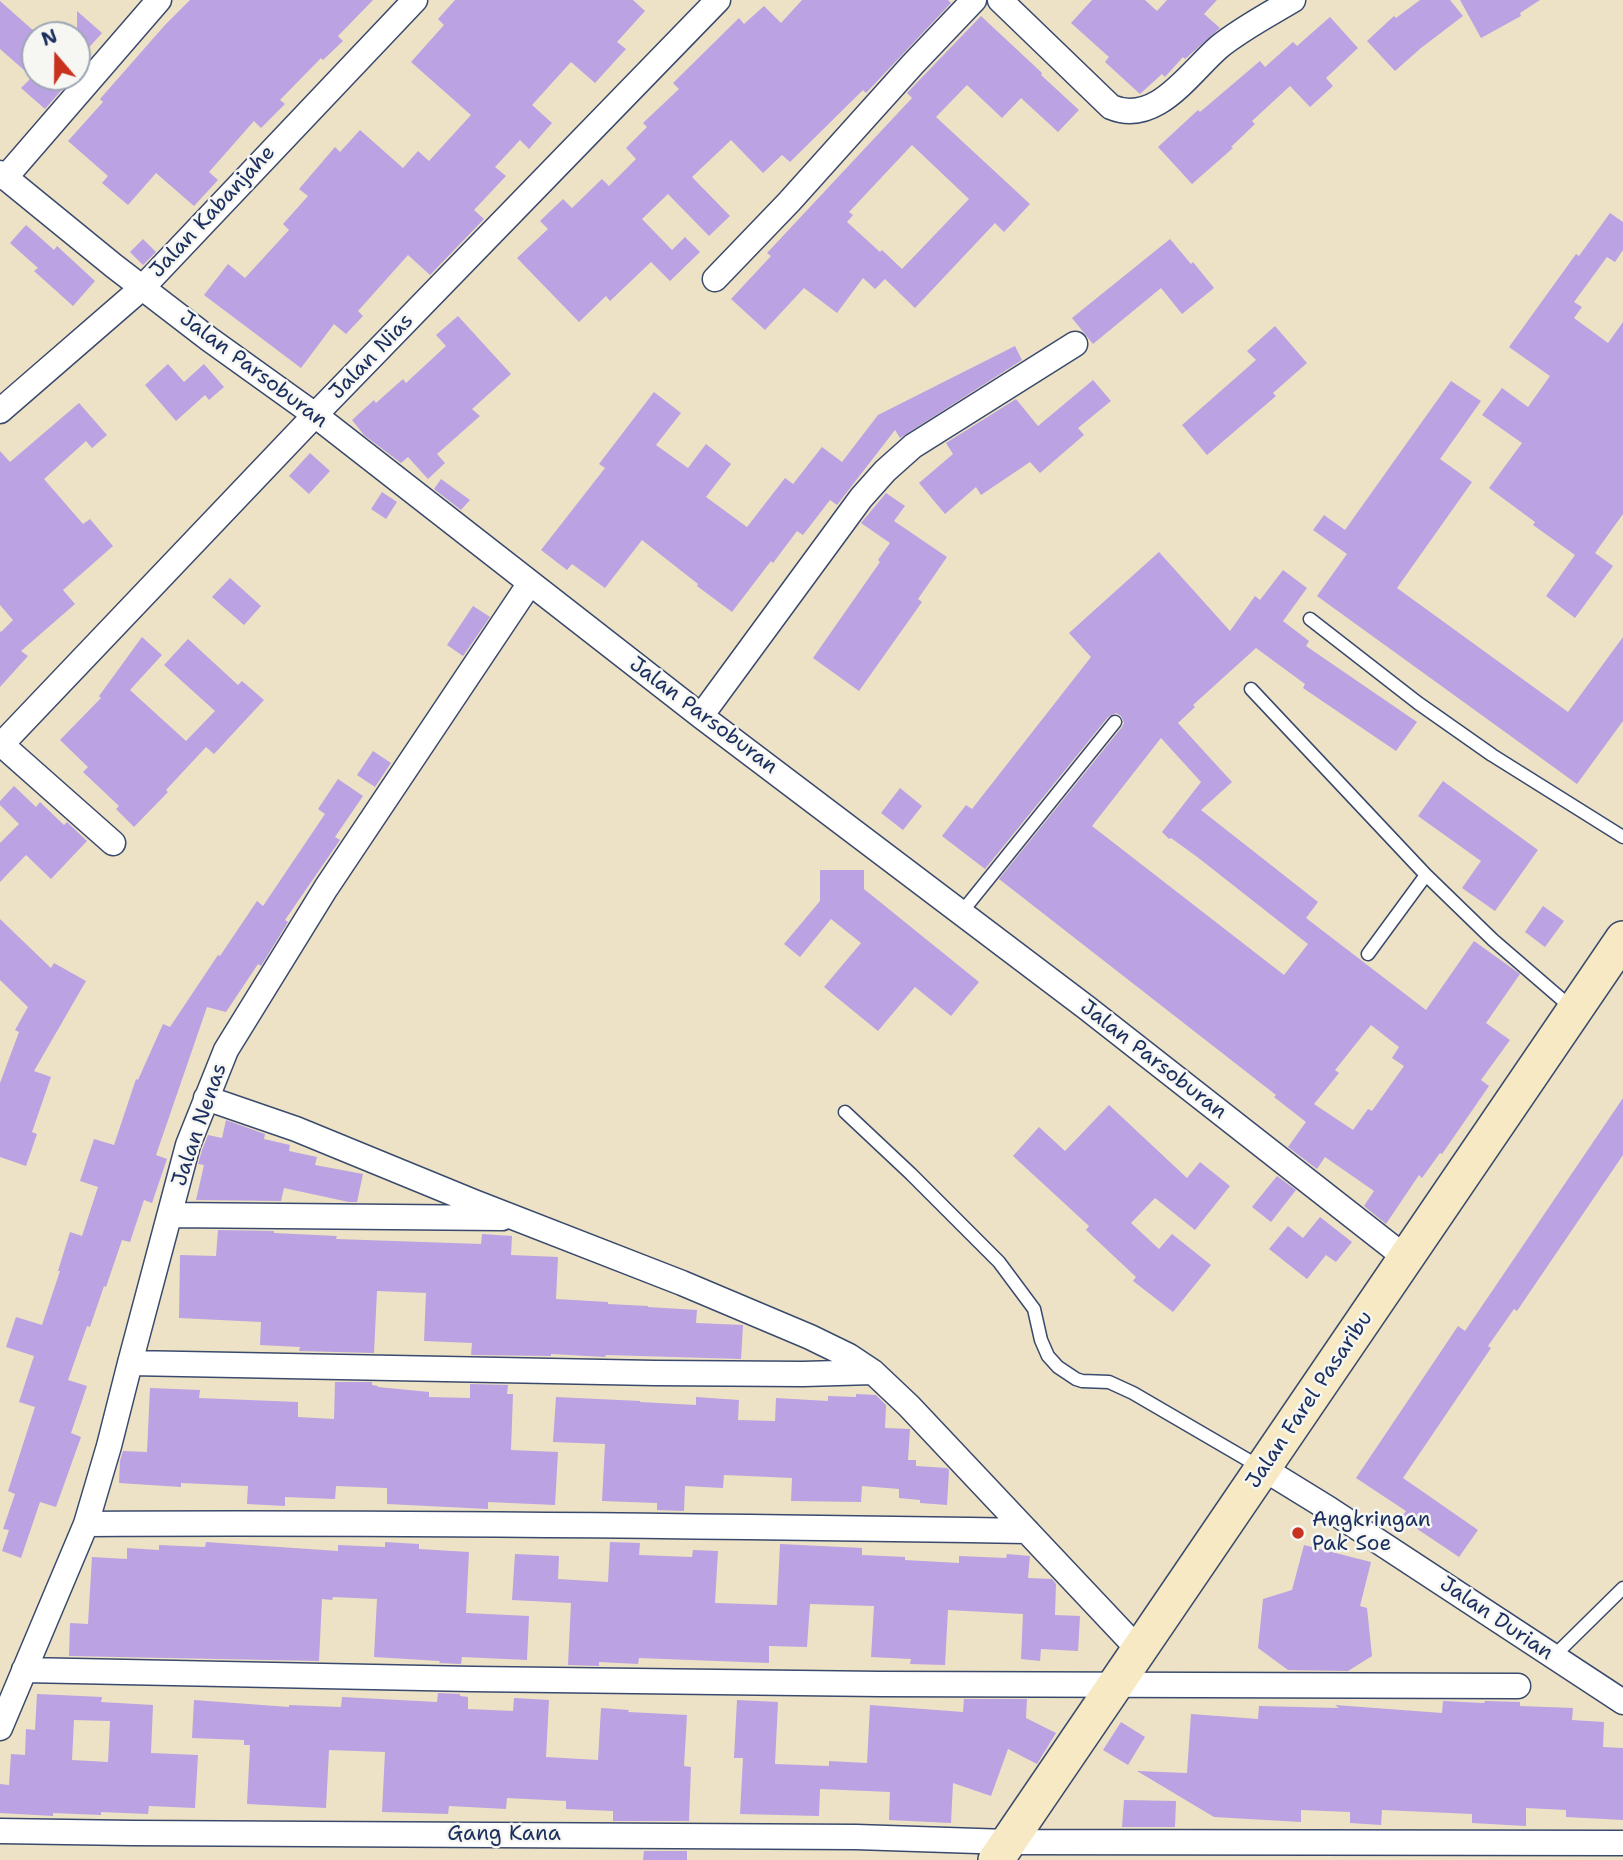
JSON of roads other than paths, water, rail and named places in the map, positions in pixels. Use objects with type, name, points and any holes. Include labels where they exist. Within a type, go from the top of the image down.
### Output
[{"type":"street","points":[[3,175],[159,0]]},
{"type":"street","name":"Jalan Kabanjahe","points":[[0,411],[143,287],[415,0]]},
{"type":"street","name":"Jalan Nias","points":[[0,744],[718,0]]},
{"type":"street","points":[[715,279],[974,0]]},
{"type":"street","points":[[1000,0],[1111,107],[1123,112],[1136,111],[1168,97],[1220,47],[1293,0]]},
{"type":"street","name":"Jalan Parsoburan","points":[[3,175],[209,339],[315,415],[701,716],[1087,1008],[1406,1258]]},
{"type":"street","points":[[701,716],[861,498],[885,471],[914,446],[1075,344]]},
{"type":"street","name":"Jalan Nenas","points":[[0,1728],[86,1524],[188,1145],[226,1050],[326,888],[530,583]]},
{"type":"street","points":[[0,744],[113,843]]},
{"type":"street","name":"Jalan Farel Pasaribu","points":[[1002,1851],[1623,939]]},
{"type":"street","points":[[206,1098],[296,1129],[682,1283],[849,1356],[873,1372],[909,1406],[1139,1650]]},
{"type":"street","points":[[170,1215],[516,1218]]},
{"type":"street","points":[[130,1363],[655,1373],[873,1372]]},
{"type":"street","name":"Jalan Durian","points":[[1264,1469],[1623,1702]]},
{"type":"street","points":[[86,1524],[343,1523],[1027,1531]]},
{"type":"street","points":[[24,1670],[472,1679],[1115,1686],[1518,1686]]},
{"type":"street","name":"Gang Kana","points":[[0,1831],[856,1837],[1002,1851],[1623,1843]]},
{"type":"lane","points":[[1310,619],[1481,748],[1623,837]]},
{"type":"lane","points":[[1251,690],[1426,875],[1493,940],[1574,1009]]},
{"type":"lane","points":[[961,913],[1115,722]]},
{"type":"lane","points":[[1368,954],[1426,875]]},
{"type":"lane","points":[[845,1112],[999,1262],[1034,1309],[1041,1340],[1048,1356],[1058,1367],[1076,1379],[1108,1382],[1133,1393],[1264,1469]]},
{"type":"lane","points":[[1553,1657],[1623,1588]]},
{"type":"place","name":"Angkringan Pak Soe","points":[[1298,1533]]}]
